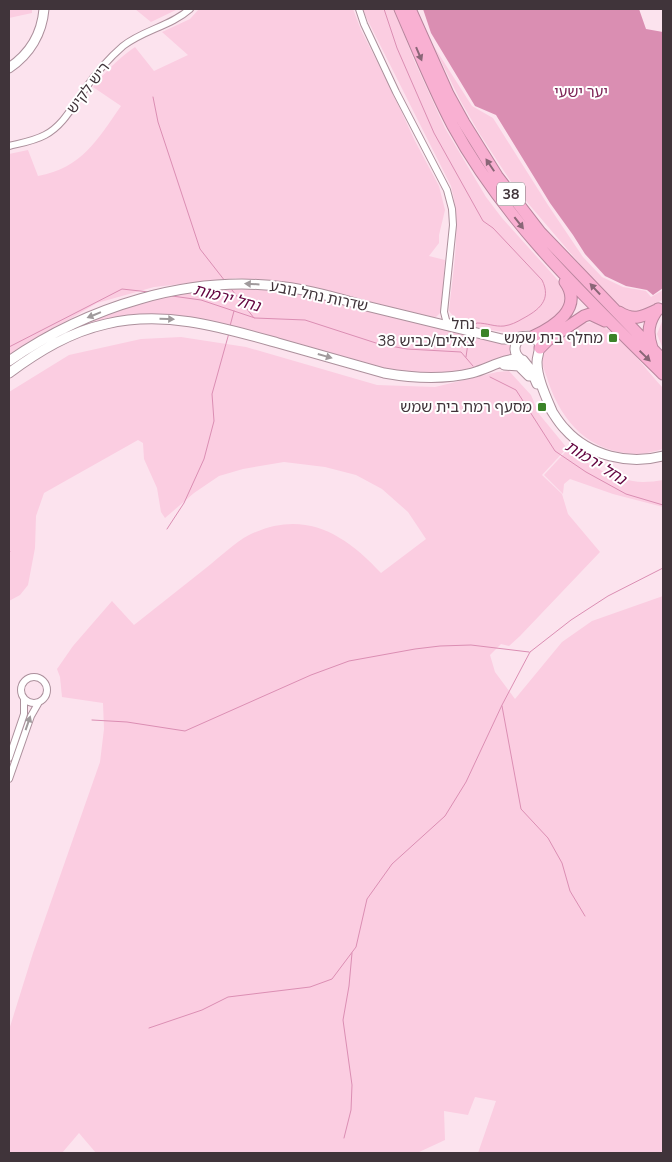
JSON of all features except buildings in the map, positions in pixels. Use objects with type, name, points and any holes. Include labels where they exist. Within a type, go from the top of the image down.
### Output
[{"type":"highway","name":"38","points":[[400,9],[425,68],[454,127],[508,210],[548,258],[663,374]]},
{"type":"highway","name":"38","points":[[410,9],[452,101],[497,176],[540,232],[663,360]]},
{"type":"highway","points":[[527,337],[542,332],[561,318],[572,301],[572,294],[568,286],[548,258]]},
{"type":"highway","points":[[610,305],[632,318],[642,316],[661,307]]},
{"type":"highway","points":[[652,350],[649,339],[649,324],[653,315],[661,307]]},
{"type":"highway","points":[[539,352],[548,340],[578,318],[590,314],[607,322],[627,339]]},
{"type":"main road","points":[[9,61],[21,51],[30,38],[36,23],[38,9]]},
{"type":"main road","points":[[9,68],[26,54],[35,40],[41,26],[44,9]]},
{"type":"main road","name":"שדרות נחל נובע","points":[[9,361],[49,336],[102,312],[152,296],[222,284],[239,283],[287,287],[508,340],[527,337]]},
{"type":"main road","points":[[9,372],[47,347],[74,334],[107,324],[152,319],[182,320],[214,325],[384,373],[402,376],[454,376],[470,373],[509,360],[532,360],[539,352]]},
{"type":"main road","points":[[544,398],[531,370],[516,355],[516,342],[527,337],[538,341],[539,373],[552,411]]},
{"type":"main road","points":[[494,366],[511,364],[522,368],[530,376],[561,424],[572,436],[598,452],[624,459],[647,460],[663,456]]},
{"type":"street","name":"ריש לקיש","points":[[9,146],[31,141],[50,132],[65,118],[98,72],[122,47],[138,36],[177,18],[190,9]]},
{"type":"street","points":[[359,9],[364,24],[396,92],[447,190],[452,209],[453,225],[444,312],[446,320],[454,328]]},
{"type":"street","points":[[430,322],[438,320],[444,312]]},
{"type":"street","points":[[9,758],[24,714],[24,699],[20,691],[23,682],[30,677],[38,677],[45,682],[48,690],[45,698],[33,703],[24,699]]},
{"type":"street","points":[[9,779],[31,716],[38,702]]},
{"type":"shaded area","points":[[9,9],[32,9],[32,13],[9,18]]},
{"type":"shaded area","points":[[135,9],[178,9],[151,22]]},
{"type":"shaded area","points":[[199,9],[353,9],[361,30],[439,186],[445,210],[439,243],[429,256],[445,260],[441,312],[436,317],[432,317],[304,286],[236,278],[154,287],[97,303],[9,355],[9,154],[28,150],[38,176],[53,172],[77,159],[96,141],[121,106],[93,87],[112,66],[135,47],[154,71],[188,55],[162,32],[190,19]]},
{"type":"shaded area","points":[[362,9],[394,9],[414,60],[445,128],[486,197],[502,218],[564,287],[568,305],[560,315],[532,331],[526,330],[509,333],[468,324],[454,317],[449,311],[456,232],[456,217],[451,186]]},
{"type":"shaded area","points":[[433,45],[472,106],[493,118],[583,257],[602,277],[623,287],[646,291],[651,297],[663,290],[663,299],[639,314],[625,310],[608,296],[515,188],[460,100]]},
{"type":"shaded area","points":[[225,287],[272,289],[307,295],[431,326],[510,342],[510,358],[458,374],[402,374],[203,320],[91,324],[90,322],[104,314],[144,302]]},
{"type":"shaded area","points":[[663,319],[663,349],[657,334]]},
{"type":"shaded area","points":[[595,322],[614,334],[663,388],[663,449],[637,454],[605,448],[592,442],[580,433],[561,410],[544,370],[542,363],[543,355],[551,346],[578,326],[584,323]]},
{"type":"shaded area","points":[[181,337],[246,347],[377,385],[435,387],[497,372],[509,371],[531,395],[539,414],[567,448],[542,475],[562,494],[568,514],[600,552],[520,636],[509,646],[501,644],[490,655],[495,672],[515,699],[562,642],[592,621],[663,596],[663,1153],[478,1153],[496,1101],[475,1097],[468,1115],[444,1111],[445,1140],[417,1153],[96,1153],[79,1133],[62,1153],[9,1153],[9,1030],[33,953],[100,762],[104,729],[103,703],[62,697],[60,677],[57,669],[73,646],[112,601],[134,625],[238,542],[249,535],[269,527],[287,524],[321,529],[337,536],[352,546],[381,573],[426,539],[408,512],[382,489],[356,475],[325,467],[284,462],[243,469],[219,476],[194,493],[165,518],[161,512],[157,488],[144,459],[143,443],[138,440],[44,493],[36,516],[35,548],[28,585],[20,595],[9,601],[9,392],[69,355],[141,339]]},
{"type":"shaded area","points":[[568,449],[593,466],[623,479],[643,482],[663,480],[663,507],[613,494],[570,479],[564,484],[563,494],[544,475]]},
{"type":"green space","name":"יער ישעי","points":[[423,9],[639,9],[646,29],[663,32],[663,288],[653,295],[647,290],[626,286],[605,276],[585,254],[550,203],[496,115],[475,106],[431,33]]},
{"type":"waterway","points":[[384,9],[397,48],[434,133],[483,221],[493,228],[542,280],[545,287],[545,299],[542,304],[534,312],[518,321],[504,326],[477,323],[472,326]]},
{"type":"waterway","points":[[153,97],[158,122],[200,249],[225,281]]},
{"type":"waterway","name":"נחל ירמות","points":[[9,347],[122,289],[149,292]]},
{"type":"waterway","points":[[232,290],[254,318]]},
{"type":"waterway","name":"נחל ירמות","points":[[172,296],[201,300],[255,318],[305,320],[379,344],[407,349],[461,352],[473,366]]},
{"type":"waterway","points":[[230,326],[234,311]]},
{"type":"waterway","points":[[167,529],[184,503],[204,459],[214,421],[212,394],[229,333]]},
{"type":"waterway","points":[[466,357],[469,336]]},
{"type":"waterway","name":"נחל ירמות","points":[[490,377],[516,390],[555,451],[586,472],[626,494],[663,505]]},
{"type":"waterway","points":[[149,1028],[202,1010],[228,997],[310,987],[332,979],[356,947],[367,899],[392,864],[445,816],[466,782],[502,705],[530,652],[571,620],[608,596],[663,568]]},
{"type":"waterway","points":[[92,720],[127,722],[185,731],[311,675],[349,661],[440,646],[471,645],[529,652]]},
{"type":"waterway","points":[[502,706],[521,809],[548,838],[562,863],[570,891],[585,916]]},
{"type":"waterway","points":[[344,1138],[351,1110],[352,1085],[343,1020],[352,953]]},
{"type":"place","name":"נחל צאלים/כביש 38","points":[[485,333]]},
{"type":"place","name":"מחלף בית שמש","points":[[613,338]]},
{"type":"place","name":"מסעף רמת בית שמש","points":[[542,407]]}]
